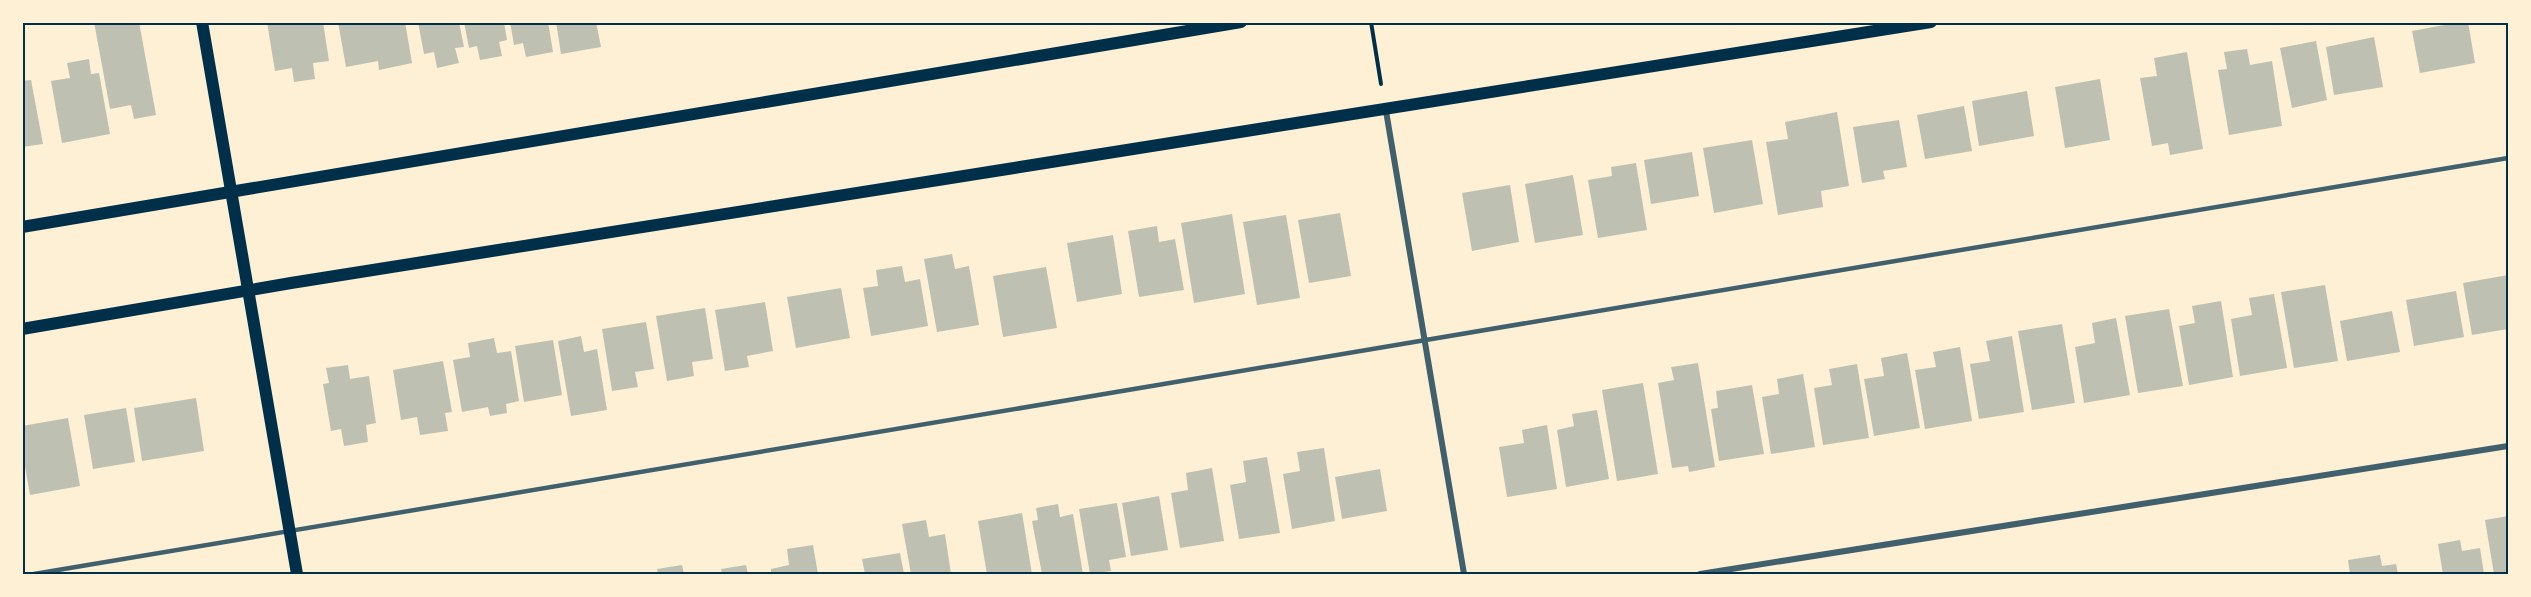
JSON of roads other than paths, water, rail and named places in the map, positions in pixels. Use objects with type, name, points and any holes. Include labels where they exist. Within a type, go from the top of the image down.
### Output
[{"type":"main road","points":[[202,22],[297,574]]},
{"type":"main road","points":[[22,227],[1240,22]]},
{"type":"main road","points":[[22,329],[249,290],[1386,111],[1931,22]]},
{"type":"street","points":[[1386,111],[1464,574]]},
{"type":"street","points":[[1700,574],[2508,446]]},
{"type":"lane","points":[[34,574],[2508,158]]}]
